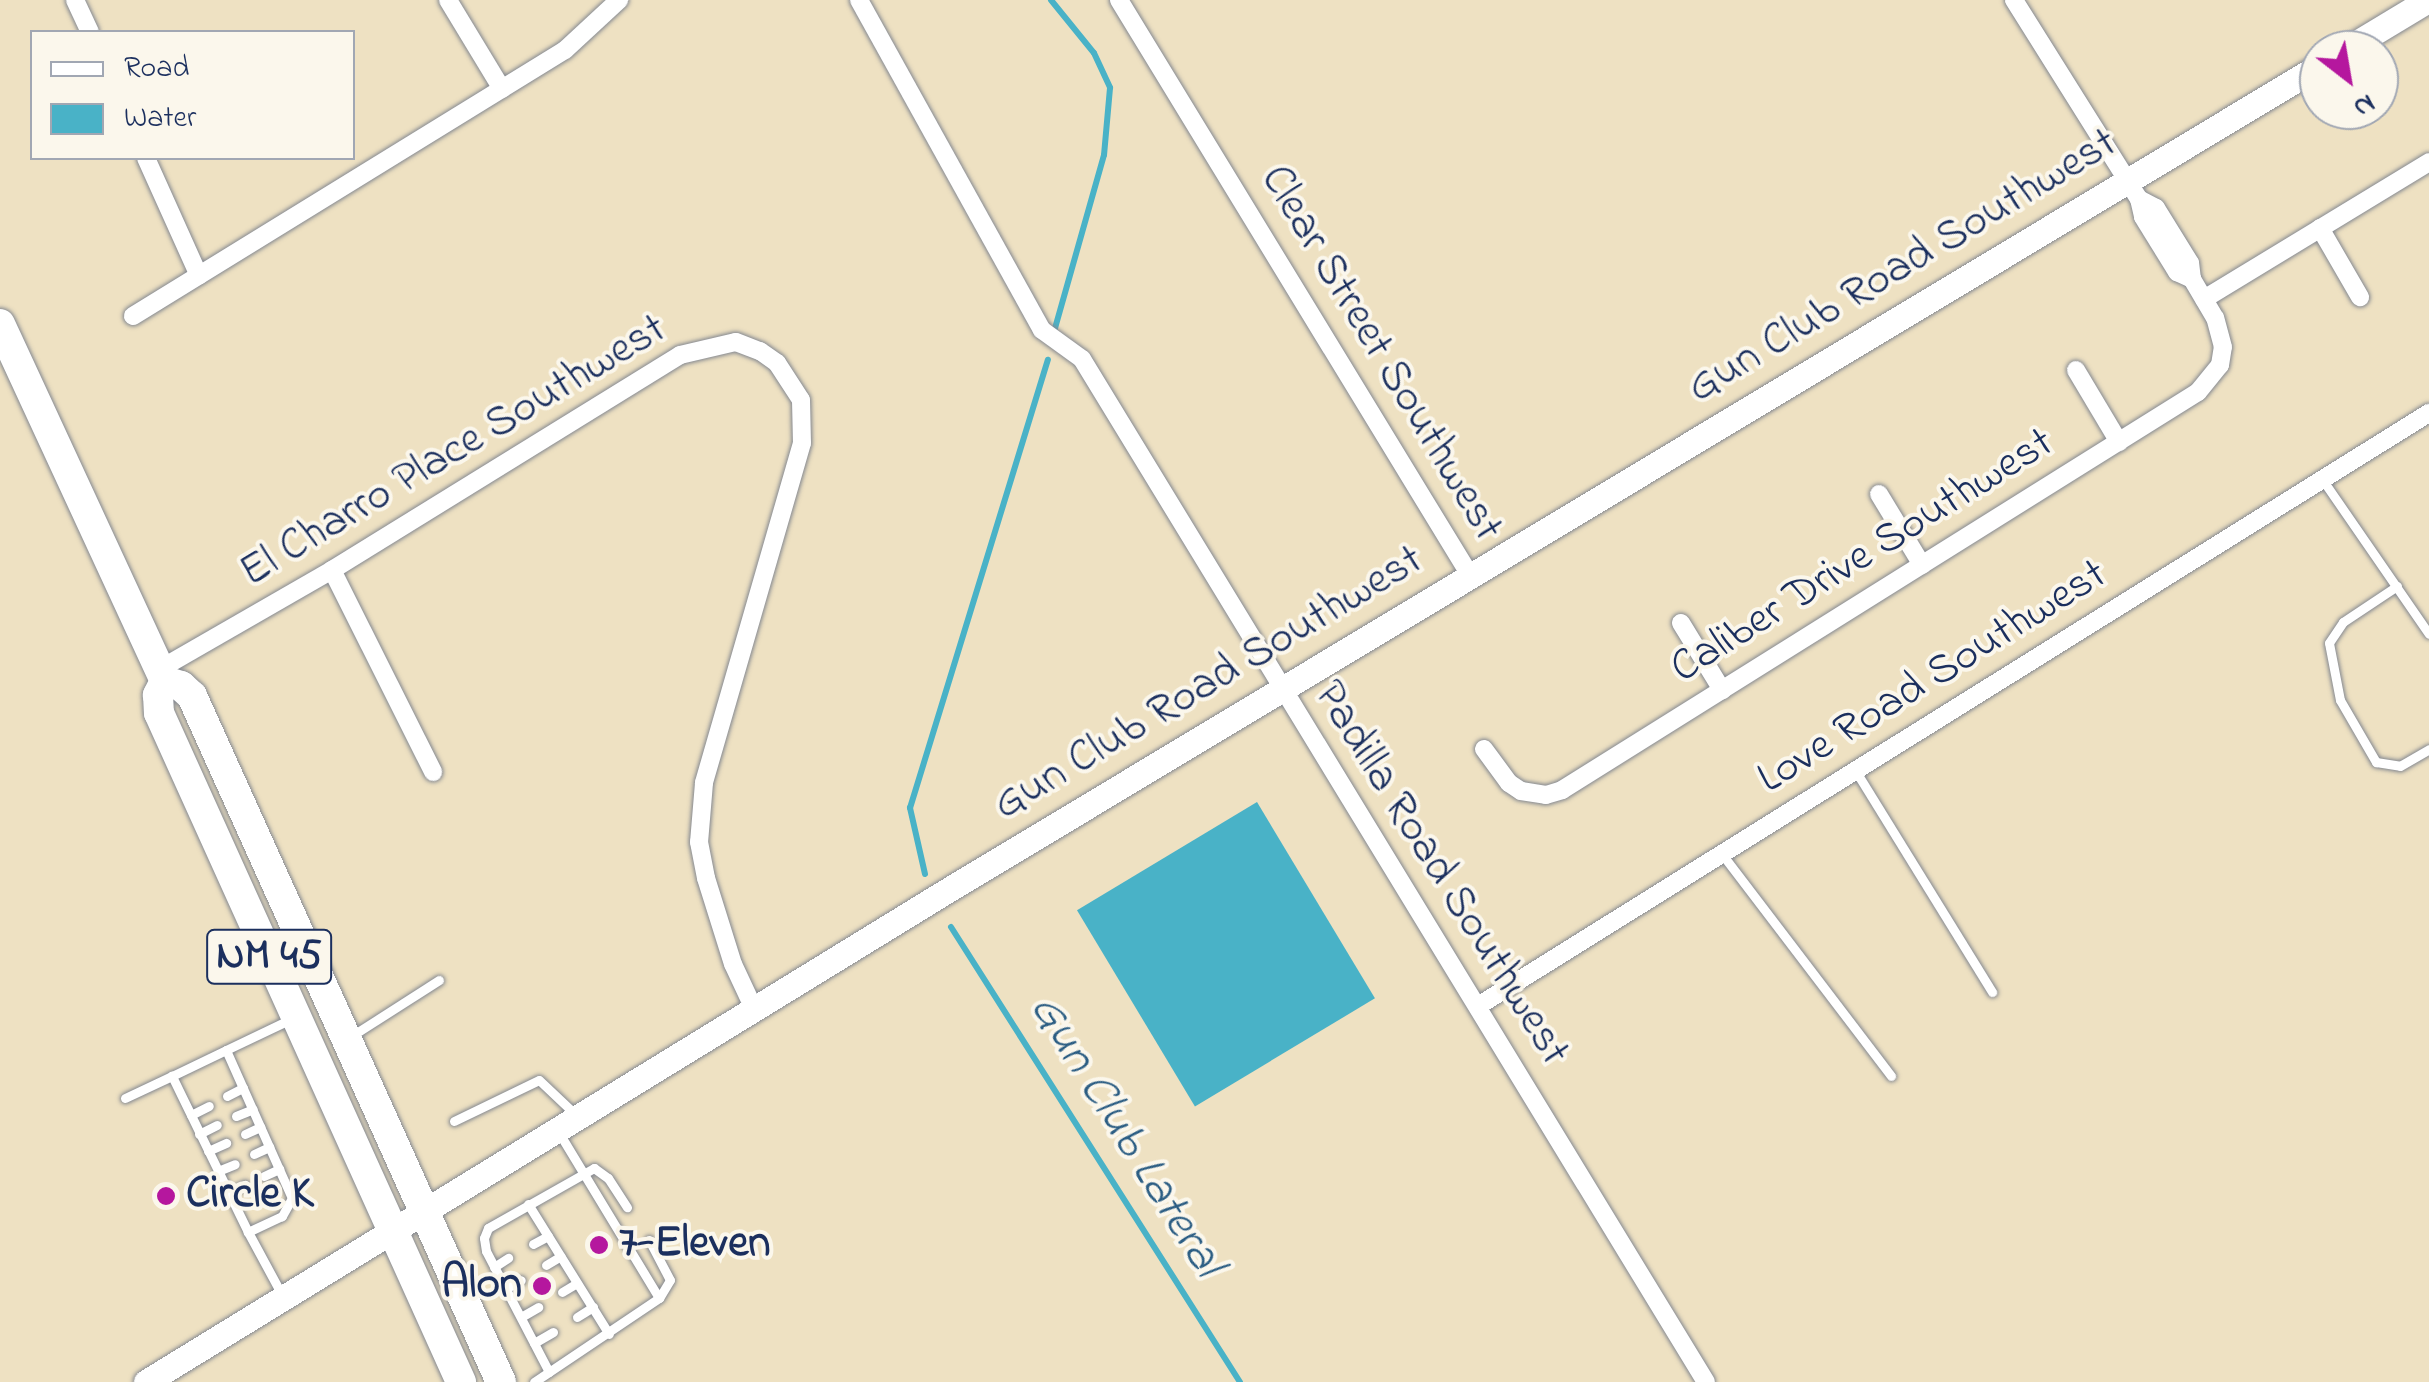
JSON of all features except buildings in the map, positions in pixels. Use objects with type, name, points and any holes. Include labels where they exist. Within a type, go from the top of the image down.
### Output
[{"type":"main road","name":"NM 45","points":[[0,324],[162,675],[192,696],[501,1382]]},
{"type":"main road","name":"NM 45","points":[[162,675],[159,713],[462,1382]]},
{"type":"street","points":[[75,0],[89,30]]},
{"type":"street","points":[[448,0],[502,89]]},
{"type":"street","points":[[133,316],[565,50],[618,0]]},
{"type":"street","name":"Padilla Road Southwest","points":[[859,0],[1042,330],[1082,359],[1706,1382]]},
{"type":"street","name":"Clear Street Southwest","points":[[1119,0],[1471,576]]},
{"type":"street","name":"Caliber Drive Southwest","points":[[1484,749],[1509,783],[1531,795],[1562,790],[2198,392],[2211,379],[2223,347],[2204,299],[2192,279],[2177,272],[2143,216],[2133,190],[2014,0]]},
{"type":"street","points":[[2378,30],[2428,0]]},
{"type":"street","name":"Gun Club Road Southwest","points":[[146,1382],[285,1300],[567,1122],[1471,576],[2133,190],[2299,79]]},
{"type":"street","points":[[147,160],[199,276]]},
{"type":"street","points":[[2204,299],[2429,162]]},
{"type":"street","points":[[2320,228],[2360,297]]},
{"type":"street","name":"El Charro Place Southwest","points":[[162,675],[680,355],[736,342],[778,362],[801,400],[802,442],[704,783],[700,812],[706,878],[733,964],[754,1009]]},
{"type":"street","points":[[2076,370],[2119,442]]},
{"type":"street","name":"Love Road Southwest","points":[[1478,1006],[2429,413]]},
{"type":"street","points":[[1879,494],[1922,564]]},
{"type":"street","points":[[332,570],[432,772]]},
{"type":"street","points":[[1681,623],[1722,690]]},
{"type":"lane","points":[[2322,479],[2429,634]]},
{"type":"lane","points":[[2397,586],[2343,622],[2329,643],[2340,700],[2376,762],[2400,766],[2429,749]]},
{"type":"lane","points":[[1855,770],[1992,992]]},
{"type":"lane","points":[[1722,854],[1891,1076]]},
{"type":"lane","points":[[347,1040],[439,980]]},
{"type":"lane","points":[[125,1098],[296,1017]]},
{"type":"lane","points":[[226,1050],[292,1198],[282,1216],[248,1232]]},
{"type":"lane","points":[[172,1076],[285,1300]]},
{"type":"lane","points":[[454,1121],[539,1080],[567,1122],[580,1172],[659,1298]]},
{"type":"lane","points":[[227,1096],[243,1088]]},
{"type":"lane","points":[[190,1115],[208,1106]]},
{"type":"lane","points":[[236,1116],[252,1109]]},
{"type":"lane","points":[[199,1134],[218,1125]]},
{"type":"lane","points":[[245,1134],[260,1126]]},
{"type":"lane","points":[[208,1150],[226,1143]]},
{"type":"lane","points":[[254,1154],[269,1147]]},
{"type":"lane","points":[[218,1171],[235,1164]]},
{"type":"lane","points":[[264,1176],[279,1169]]},
{"type":"lane","points":[[549,1372],[494,1267],[484,1238],[488,1228],[580,1172],[601,1170],[626,1207]]},
{"type":"lane","points":[[229,1193],[245,1184]]},
{"type":"lane","points":[[528,1204],[609,1334]]},
{"type":"lane","points":[[533,1244],[548,1236]]},
{"type":"lane","points":[[534,1382],[659,1298],[670,1280],[649,1240]]},
{"type":"lane","points":[[546,1265],[561,1256]]},
{"type":"lane","points":[[494,1267],[508,1258]]},
{"type":"lane","points":[[505,1288],[521,1280]]},
{"type":"lane","points":[[562,1292],[578,1283]]},
{"type":"lane","points":[[520,1318],[538,1307]]},
{"type":"lane","points":[[577,1317],[592,1307]]},
{"type":"lane","points":[[534,1343],[552,1332]]},
{"type":"water","points":[[1257,802],[1375,998],[1195,1106],[1077,910]]},
{"type":"waterway","name":"Gun Club Lateral","points":[[1051,0],[1094,53],[1110,88],[1104,155],[1055,328]]},
{"type":"waterway","name":"Gun Club Lateral","points":[[925,874],[910,808],[1048,360]]},
{"type":"waterway","name":"Gun Club Lateral","points":[[951,927],[1240,1382]]},
{"type":"place","name":"Circle K","points":[[166,1196]]},
{"type":"place","name":"7-Eleven","points":[[599,1245]]},
{"type":"place","name":"Alon","points":[[542,1286]]}]
